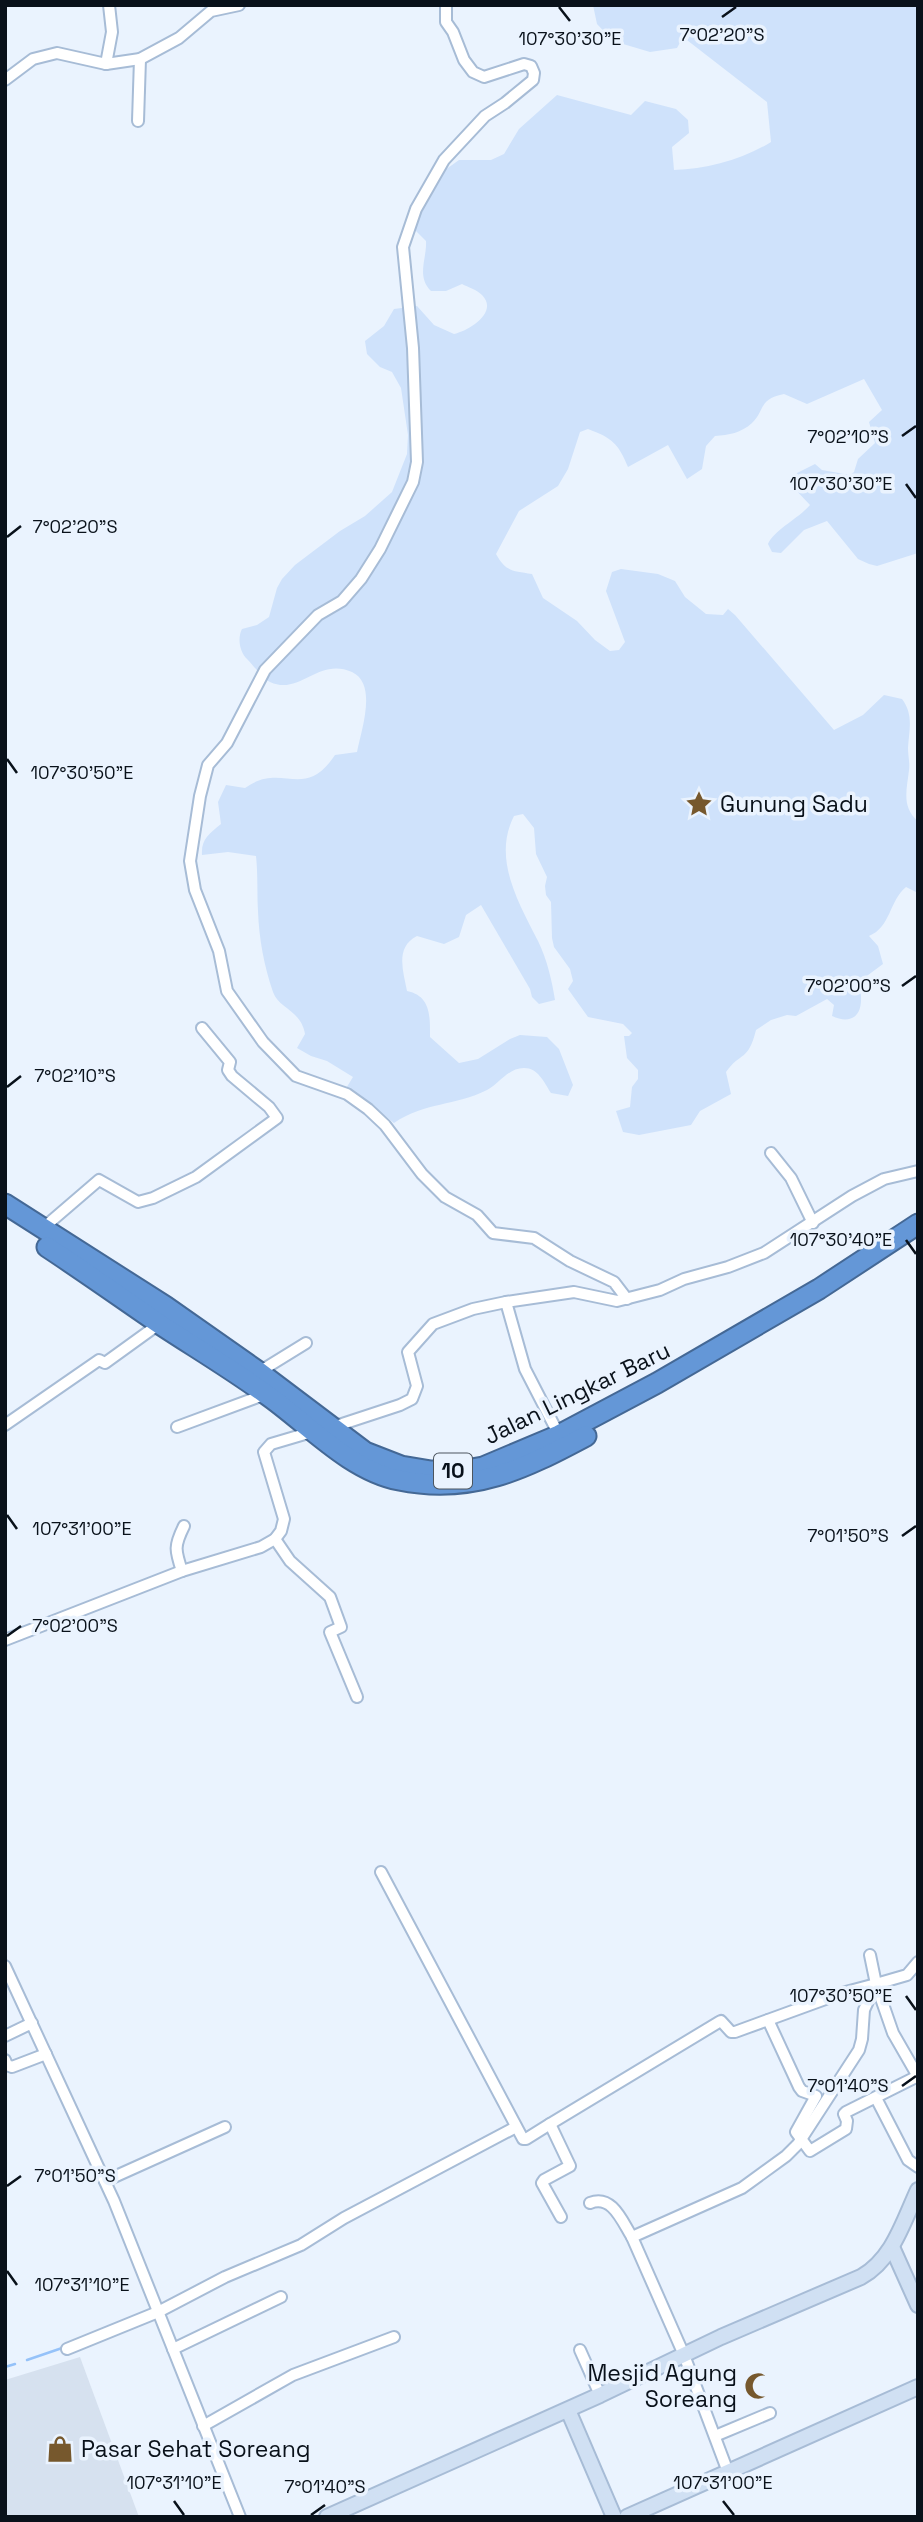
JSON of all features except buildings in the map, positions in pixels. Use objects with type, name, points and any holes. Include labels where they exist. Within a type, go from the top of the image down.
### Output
[{"type":"highway","name":"Jalan Lingkar Baru","points":[[5,1204],[165,1306],[259,1372],[364,1467],[391,1478],[462,1485],[490,1479],[534,1463],[663,1395],[825,1300],[918,1240]]},
{"type":"highway","name":"Jalan Lingkar Baru","points":[[5,1219],[159,1324],[323,1429],[381,1460],[431,1471],[460,1471],[483,1467],[559,1435],[657,1383],[819,1289],[918,1224]]},
{"type":"main road","points":[[327,2517],[874,2270],[892,2247],[918,2190]]},
{"type":"main road","points":[[892,2247],[918,2305]]},
{"type":"main road","points":[[628,2517],[918,2387]]},
{"type":"main road","points":[[568,2410],[614,2517]]},
{"type":"street","points":[[106,64],[112,32],[109,5]]},
{"type":"street","points":[[5,80],[33,59],[57,53],[106,64],[140,59],[179,38],[214,8],[239,5]]},
{"type":"street","points":[[446,5],[446,22],[464,60],[473,72],[484,77],[524,64],[531,66],[533,80],[485,116],[444,160],[416,209],[403,247],[413,348],[417,462],[413,482],[380,549],[361,579],[342,601],[318,615],[265,670],[227,743],[208,765],[200,796],[189,868],[203,914],[217,943],[227,991],[263,1042],[289,1071],[306,1081],[347,1094],[368,1109],[385,1125],[422,1174],[444,1197],[477,1215],[493,1233],[534,1238],[570,1261],[614,1282],[627,1299]]},
{"type":"street","points":[[138,121],[140,59]]},
{"type":"street","points":[[43,1229],[99,1180],[135,1202],[153,1198],[196,1177],[277,1118],[269,1107],[232,1076],[228,1070],[230,1062],[202,1028]]},
{"type":"street","points":[[771,1153],[791,1178],[813,1223]]},
{"type":"street","points":[[5,1640],[182,1571],[261,1547],[275,1539],[284,1527],[284,1519],[264,1452],[271,1444],[412,1399],[417,1386],[408,1352],[433,1324],[473,1309],[506,1302],[574,1292],[611,1301],[660,1290],[684,1279],[728,1268],[752,1258],[884,1179],[918,1171]]},
{"type":"street","points":[[506,1302],[525,1369],[559,1435]]},
{"type":"street","points":[[5,1425],[99,1360],[105,1363],[159,1324]]},
{"type":"street","points":[[259,1372],[306,1343]]},
{"type":"street","points":[[177,1427],[266,1394]]},
{"type":"street","points":[[182,1571],[176,1552],[184,1526]]},
{"type":"street","points":[[275,1539],[290,1561],[330,1597],[341,1627],[330,1632],[357,1697]]},
{"type":"street","points":[[381,1872],[524,2140],[721,2021],[731,2032],[735,2032],[842,1993],[877,1988],[907,1975],[918,1962]]},
{"type":"street","points":[[768,2020],[799,2087],[802,2091],[816,2096],[798,2127],[800,2137],[810,2151],[814,2150],[846,2129],[844,2114],[913,2080],[916,2073],[892,2033],[877,1988],[870,1955]]},
{"type":"street","points":[[5,1966],[11,1993],[32,2023],[105,2181],[240,2517]]},
{"type":"street","points":[[632,2237],[742,2188],[781,2160],[800,2137],[859,2050],[864,2010],[877,1988]]},
{"type":"street","points":[[5,2036],[32,2023]]},
{"type":"street","points":[[5,2060],[7,2065],[12,2067],[46,2054]]},
{"type":"street","points":[[876,2098],[908,2160],[918,2167]]},
{"type":"street","points":[[550,2124],[570,2166],[542,2183],[561,2217]]},
{"type":"street","points":[[105,2181],[225,2127]]},
{"type":"street","points":[[67,2349],[158,2312],[225,2277],[301,2245],[344,2218],[516,2127]]},
{"type":"street","points":[[590,2203],[600,2200],[609,2203],[632,2237],[684,2355],[728,2472]]},
{"type":"street","points":[[173,2349],[281,2297]]},
{"type":"street","points":[[203,2426],[293,2375],[394,2337]]},
{"type":"street","points":[[580,2350],[600,2395]]},
{"type":"street","points":[[715,2437],[770,2413]]},
{"type":"shaded area","points":[[593,5],[918,5],[918,553],[877,566],[869,564],[858,559],[827,521],[804,530],[781,553],[772,552],[768,544],[775,534],[810,505],[792,486],[797,473],[815,464],[822,470],[850,475],[854,472],[858,459],[875,443],[869,422],[882,410],[864,379],[807,404],[784,394],[770,399],[756,419],[744,429],[715,436],[706,446],[702,469],[687,479],[668,445],[628,467],[621,452],[609,439],[588,429],[580,432],[568,469],[558,486],[519,511],[496,554],[511,570],[532,574],[543,598],[577,621],[610,651],[619,650],[625,642],[606,591],[612,572],[621,569],[658,574],[675,581],[685,597],[706,614],[723,615],[728,609],[735,615],[834,730],[863,715],[884,695],[902,699],[908,711],[910,729],[906,797],[909,810],[918,821],[918,893],[906,887],[896,899],[882,927],[869,936],[878,946],[883,964],[860,981],[861,1004],[857,1014],[849,1019],[832,1016],[834,1005],[827,999],[796,1016],[787,1015],[771,1020],[756,1030],[747,1052],[726,1072],[731,1094],[700,1111],[691,1125],[639,1135],[623,1132],[616,1111],[630,1107],[632,1087],[638,1079],[638,1070],[627,1058],[624,1036],[632,1033],[623,1024],[588,1017],[568,989],[573,981],[570,969],[554,947],[551,902],[546,895],[545,886],[547,877],[536,854],[534,828],[523,814],[514,816],[508,832],[507,864],[516,896],[544,955],[555,1000],[539,1004],[532,997],[530,989],[481,905],[466,915],[459,937],[444,944],[417,936],[410,941],[402,960],[407,991],[421,997],[428,1008],[430,1037],[459,1063],[478,1059],[520,1035],[547,1037],[559,1049],[573,1085],[568,1096],[551,1093],[533,1070],[518,1069],[508,1073],[487,1090],[417,1111],[394,1123],[368,1102],[345,1090],[353,1077],[327,1061],[297,1048],[305,1034],[303,1026],[276,998],[265,962],[259,921],[256,856],[228,852],[202,855],[202,849],[209,834],[221,824],[218,802],[226,785],[245,788],[270,778],[303,779],[324,769],[335,755],[357,752],[366,709],[366,697],[360,678],[352,672],[329,669],[291,684],[270,682],[245,656],[240,637],[242,629],[257,625],[269,617],[277,588],[295,565],[365,516],[392,492],[407,454],[408,435],[401,388],[392,372],[380,367],[367,354],[365,341],[384,326],[394,309],[417,306],[434,325],[454,334],[474,325],[485,314],[486,301],[475,290],[462,284],[446,291],[431,291],[424,279],[426,241],[414,229],[445,170],[459,160],[491,160],[504,154],[519,129],[557,95],[631,115],[645,101],[676,109],[688,120],[689,133],[672,147],[674,170],[724,162],[771,142],[767,102],[683,37],[677,48],[650,52],[613,41],[597,24]]},
{"type":"shaded area","name":"Pasar Sehat Soreang","points":[[80,2357],[139,2517],[5,2517],[5,2380]]},
{"type":"waterway","points":[[27,2360],[65,2347]]},
{"type":"waterway","points":[[5,2367],[15,2364]]},
{"type":"place","name":"Gunung Sadu","points":[[699,804]]},
{"type":"place","name":"Mesjid Agung Soreang","points":[[758,2386]]},
{"type":"place","name":"Pasar Sehat Soreang","points":[[60,2449]]}]
